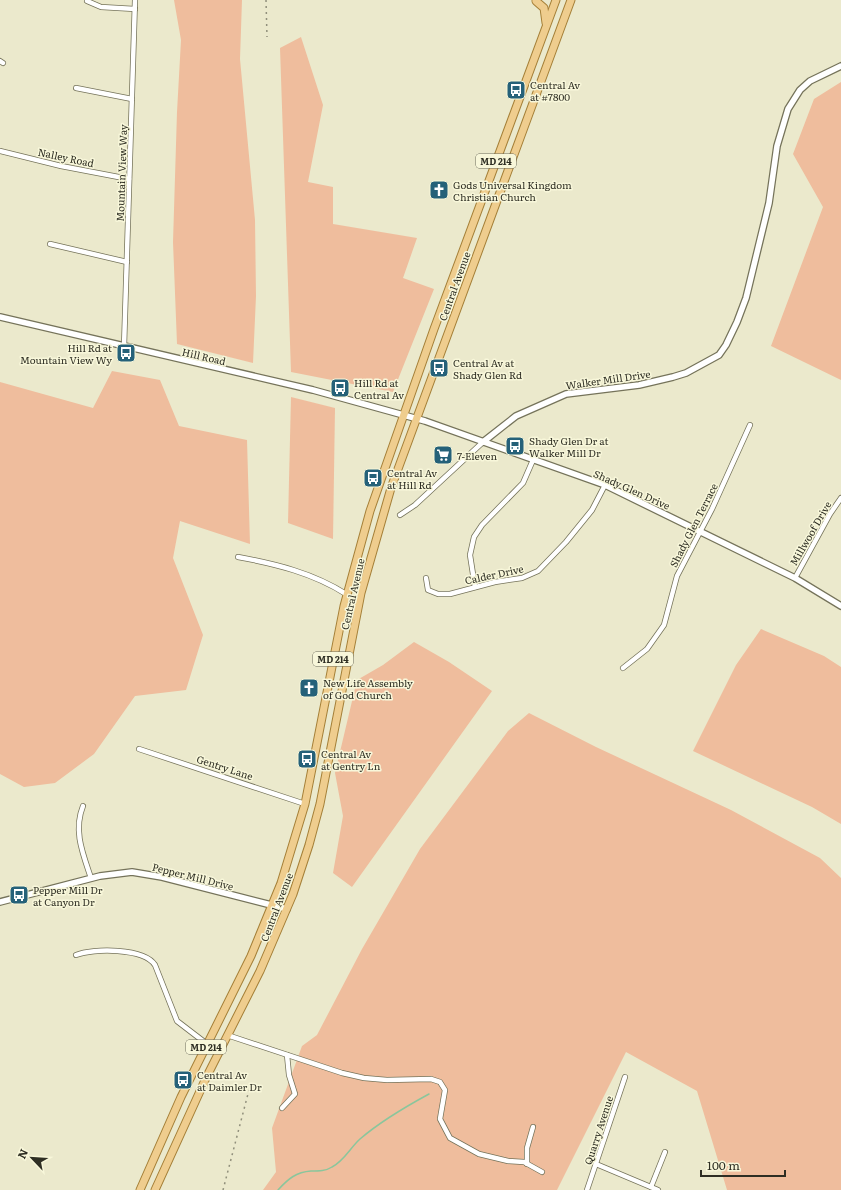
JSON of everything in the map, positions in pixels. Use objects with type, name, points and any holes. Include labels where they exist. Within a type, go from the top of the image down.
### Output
[{"type":"main road","points":[[540,0],[536,1],[544,8],[546,27]]},
{"type":"main road","name":"Central Avenue","points":[[140,1190],[207,1044],[251,956],[273,906],[305,804],[346,594],[370,511],[403,414],[556,0]]},
{"type":"main road","name":"Central Avenue","points":[[155,1190],[227,1035],[260,971],[287,909],[304,862],[320,804],[361,593],[396,473],[571,0]]},
{"type":"street","name":"Mountain View Way","points":[[124,347],[129,179],[132,149],[135,0]]},
{"type":"street","points":[[87,1],[100,7],[135,9]]},
{"type":"street","name":"Walker Mill Drive","points":[[400,515],[415,505],[483,442],[516,416],[566,394],[639,385],[673,377],[686,373],[719,354],[726,345],[746,298],[769,203],[777,146],[788,109],[800,90],[810,81],[841,66]]},
{"type":"street","points":[[76,88],[132,99]]},
{"type":"street","name":"Nalley Road","points":[[0,151],[61,166],[129,179]]},
{"type":"street","points":[[50,244],[127,262]]},
{"type":"street","name":"Hill Road","points":[[0,317],[313,390],[403,414]]},
{"type":"street","name":"Shady Glen Drive","points":[[403,414],[605,485],[700,530],[795,578],[841,606]]},
{"type":"street","name":"Shady Glen Terrace","points":[[623,668],[642,655],[659,634],[667,618],[677,576],[712,509],[750,425]]},
{"type":"street","points":[[475,587],[470,555],[474,537],[482,525],[523,483],[534,460]]},
{"type":"street","name":"Calder Drive","points":[[426,578],[428,590],[438,594],[450,594],[475,587],[522,578],[538,571],[566,542],[592,510],[605,485]]},
{"type":"street","name":"Millwoof Drive","points":[[795,578],[830,514],[841,498]]},
{"type":"street","points":[[238,557],[303,572],[332,584],[346,594]]},
{"type":"street","name":"Gentry Lane","points":[[139,749],[305,804]]},
{"type":"street","points":[[83,806],[79,819],[78,831],[91,878]]},
{"type":"street","name":"Pepper Mill Drive","points":[[0,900],[91,878],[127,872],[144,873],[287,909]]},
{"type":"street","points":[[76,954],[93,951],[136,953],[151,960],[155,965],[177,1021],[207,1044]]},
{"type":"street","points":[[227,1035],[342,1073],[364,1078],[387,1080],[423,1078],[440,1082],[445,1090],[440,1119],[445,1132],[450,1138],[479,1154],[496,1159],[527,1164],[542,1172]]},
{"type":"street","points":[[282,1108],[295,1094],[289,1075],[287,1055]]},
{"type":"street","name":"Quarry Avenue","points":[[587,1190],[625,1077]]},
{"type":"street","points":[[527,1164],[527,1148],[534,1127]]},
{"type":"street","points":[[651,1187],[665,1152]]},
{"type":"street","points":[[596,1164],[658,1190]]},
{"type":"shaded area","points":[[174,0],[242,0],[240,59],[255,220],[256,296],[253,363],[177,344],[173,242],[181,40]]},
{"type":"shaded area","points":[[301,37],[323,105],[308,182],[333,187],[333,224],[417,238],[403,278],[434,289],[393,392],[291,372],[280,48]]},
{"type":"shaded area","points":[[841,82],[841,380],[771,346],[823,207],[793,154],[814,99]]},
{"type":"shaded area","points":[[112,371],[160,380],[179,426],[247,440],[250,544],[180,521],[173,558],[203,635],[186,690],[135,696],[94,754],[55,783],[24,787],[0,774],[0,382],[93,408]]},
{"type":"shaded area","points":[[291,397],[335,408],[333,539],[288,523]]},
{"type":"shaded area","points":[[761,629],[824,656],[841,667],[841,824],[812,807],[693,751],[736,665]]},
{"type":"shaded area","points":[[414,642],[449,662],[492,691],[352,887],[333,873],[343,816],[335,773],[357,680],[383,665]]},
{"type":"shaded area","points":[[529,713],[596,747],[731,810],[820,858],[841,878],[841,1190],[727,1190],[697,1091],[626,1052],[557,1190],[263,1190],[276,1172],[272,1128],[302,1046],[317,1035],[362,949],[420,849],[508,731]]},
{"type":"waterway","points":[[278,1190],[289,1179],[301,1173],[320,1171],[330,1168],[343,1158],[360,1139],[376,1126],[429,1094]]},
{"type":"railway","points":[[266,0],[267,37]]},
{"type":"railway","points":[[223,1190],[249,1090]]},
{"type":"place","name":"Central Av at #7800","points":[[516,90]]},
{"type":"place","name":"Gods Universal Kingdom Christian Church","points":[[439,190]]},
{"type":"place","name":"Hill Rd at Mountain View Wy","points":[[126,353]]},
{"type":"place","name":"Central Av at Shady Glen Rd","points":[[439,368]]},
{"type":"place","name":"Hill Rd at Central Av","points":[[340,388]]},
{"type":"place","name":"Shady Glen Dr at Walker Mill Dr","points":[[515,446]]},
{"type":"place","name":"7-Eleven","points":[[443,455]]},
{"type":"place","name":"Central Av at Hill Rd","points":[[373,478]]},
{"type":"place","name":"New Life Assembly of God Church","points":[[309,688]]},
{"type":"place","name":"Central Av at Gentry Ln","points":[[307,759]]},
{"type":"place","name":"Pepper Mill Dr at Canyon Dr","points":[[19,895]]},
{"type":"place","name":"Central Av at Daimler Dr","points":[[183,1080]]}]
